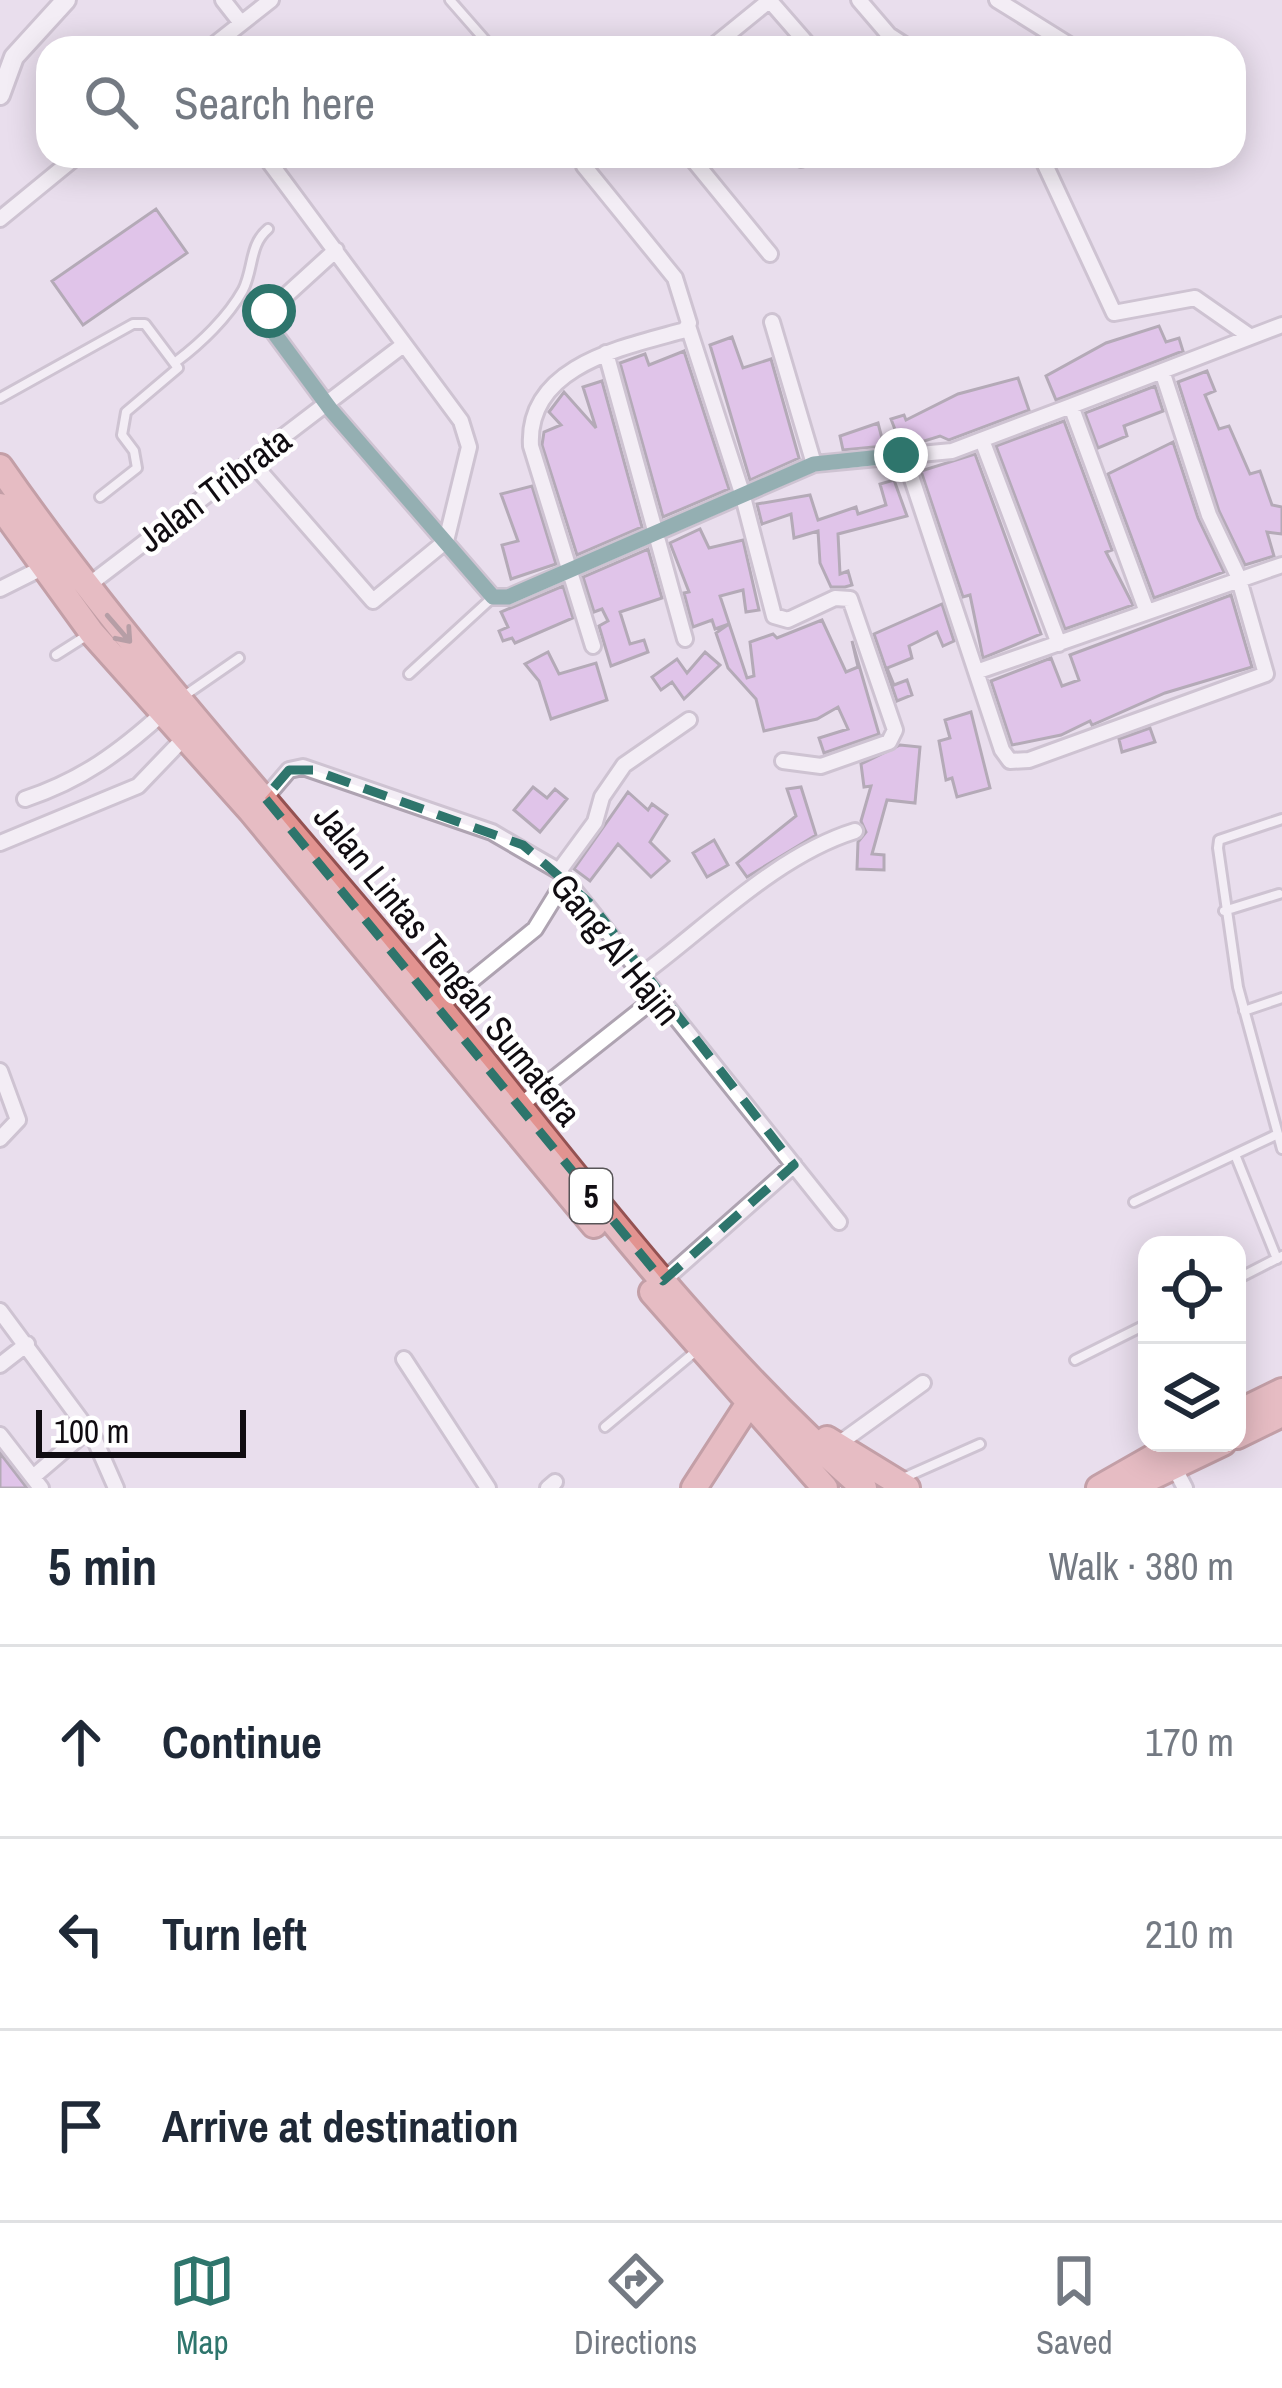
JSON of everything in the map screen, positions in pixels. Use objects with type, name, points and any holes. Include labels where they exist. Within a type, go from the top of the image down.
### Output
[{"type":"highway","name":"Jalan Lintas Tengah Sumatera","points":[[0,467],[172,706],[186,736],[439,1007],[663,1281],[780,1408],[864,1488]]},
{"type":"highway","name":"Jalan Lintas Tengah Sumatera","points":[[0,506],[92,633],[265,798],[298,854]]},
{"type":"highway","name":"Jalan Lintas Tengah Sumatera","points":[[331,891],[507,1124],[825,1488]]},
{"type":"highway","points":[[1246,1409],[1282,1391]]},
{"type":"highway","points":[[694,1488],[749,1403]]},
{"type":"highway","points":[[780,1408],[901,1485]]},
{"type":"highway","points":[[1246,1432],[1282,1414]]},
{"type":"highway","points":[[1129,1488],[1204,1452]]},
{"type":"highway","points":[[1076,1488],[1167,1469]]},
{"type":"highway","points":[[1099,1488],[1167,1469]]},
{"type":"street","points":[[0,95],[14,57],[66,0]]},
{"type":"street","points":[[223,0],[242,22]]},
{"type":"street","points":[[225,36],[271,0]]},
{"type":"street","points":[[726,36],[770,0],[802,36]]},
{"type":"street","points":[[859,0],[891,36]]},
{"type":"street","points":[[997,0],[1055,36]]},
{"type":"street","points":[[0,218],[62,168]]},
{"type":"street","points":[[250,461],[370,601],[450,546],[469,434],[274,168]]},
{"type":"street","points":[[586,168],[683,292],[774,616],[788,620],[835,598],[850,599],[894,726],[890,742],[820,766],[783,761]]},
{"type":"street","points":[[701,168],[770,254]]},
{"type":"street","points":[[1047,168],[1114,313],[1195,298],[1248,335]]},
{"type":"street","points":[[336,250],[266,318],[326,403],[493,597],[508,597],[814,464],[932,455],[1282,326]]},
{"type":"street","points":[[772,322],[814,464]]},
{"type":"street","points":[[593,646],[530,431],[543,397],[575,368],[689,324]]},
{"type":"street","name":"Jalan Tribrata","points":[[84,588],[402,346]]},
{"type":"street","points":[[606,353],[685,639]]},
{"type":"street","points":[[904,455],[980,671],[1002,750],[1016,762],[1227,692],[1263,678],[1266,671],[1238,576],[1210,515],[1162,374]]},
{"type":"street","points":[[1071,406],[1147,612]]},
{"type":"street","points":[[982,440],[1059,644]]},
{"type":"street","points":[[980,671],[1238,576],[1282,565]]},
{"type":"street","points":[[0,589],[42,568]]},
{"type":"street","points":[[26,800],[72,784],[98,768],[172,706]]},
{"type":"street","points":[[439,1007],[535,929],[596,822],[602,797],[624,765],[689,719]]},
{"type":"street","points":[[0,843],[138,786],[186,736]]},
{"type":"street","name":"Gang Al Hajin","points":[[265,798],[289,770],[303,767],[523,845],[590,904],[657,997],[838,1222]]},
{"type":"street","points":[[643,974],[794,863],[855,831]]},
{"type":"street","points":[[518,1108],[657,997]]},
{"type":"street","points":[[0,1071],[19,1120],[0,1139]]},
{"type":"street","points":[[663,1281],[794,1165]]},
{"type":"street","points":[[0,1310],[88,1430],[116,1488]]},
{"type":"street","points":[[0,1365],[27,1344]]},
{"type":"street","points":[[404,1360],[488,1488]]},
{"type":"street","points":[[836,1445],[923,1383]]},
{"type":"street","points":[[0,1435],[36,1483],[88,1430]]},
{"type":"lane","points":[[450,0],[482,36]]},
{"type":"lane","points":[[177,361],[202,342],[240,296],[255,240],[268,229]]},
{"type":"lane","points":[[0,398],[137,322],[146,324],[177,361],[176,374],[126,412],[122,435],[134,451],[137,468],[100,497]]},
{"type":"lane","points":[[410,674],[493,597]]},
{"type":"lane","points":[[56,655],[92,633]]},
{"type":"lane","points":[[172,706],[239,658]]},
{"type":"lane","points":[[1282,819],[1219,840],[1224,911],[1244,1011],[1282,1150]]},
{"type":"lane","points":[[1224,911],[1279,894]]},
{"type":"lane","points":[[1244,1011],[1282,998]]},
{"type":"lane","points":[[1135,1202],[1278,1134]]},
{"type":"lane","points":[[1236,1157],[1279,1257],[1246,1274]]},
{"type":"lane","points":[[1075,1360],[1138,1328]]},
{"type":"lane","points":[[605,1427],[700,1348]]},
{"type":"lane","points":[[901,1485],[980,1444]]},
{"type":"highlighted area","points":[[289,770],[313,770],[523,845],[591,904],[794,1165],[663,1281],[265,798]]},
{"type":"building","points":[[156,209],[187,253],[83,325],[52,281]]},
{"type":"building","points":[[1159,326],[1166,342],[1179,338],[1183,351],[1056,400],[1046,376],[1106,343]]},
{"type":"building","points":[[732,337],[743,368],[771,359],[799,458],[750,480],[710,345]]},
{"type":"building","points":[[684,351],[729,489],[663,517],[620,363],[645,354],[649,365]]},
{"type":"building","points":[[1207,371],[1215,391],[1205,395],[1219,429],[1229,426],[1250,474],[1260,471],[1272,505],[1282,507],[1282,534],[1267,532],[1274,556],[1245,565],[1219,511],[1178,382]]},
{"type":"building","points":[[1018,378],[1029,410],[949,440],[940,436],[918,443],[915,436],[899,440],[891,419],[904,415],[906,420],[958,394]]},
{"type":"building","points":[[602,381],[642,527],[577,555],[542,445],[544,432],[561,425],[549,412],[564,392],[596,428],[583,387]]},
{"type":"building","points":[[1155,386],[1163,411],[1124,426],[1127,436],[1098,448],[1085,413]]},
{"type":"building","points":[[1064,421],[1112,550],[1106,552],[1133,605],[1065,629],[996,446]]},
{"type":"building","points":[[878,423],[884,446],[843,450],[840,436]]},
{"type":"building","points":[[1173,442],[1198,518],[1224,572],[1154,598],[1108,474]]},
{"type":"building","points":[[975,454],[1041,634],[983,658],[970,595],[963,597],[921,471]]},
{"type":"building","points":[[894,480],[907,516],[838,534],[840,574],[848,571],[852,585],[831,587],[820,563],[818,531],[794,538],[791,514],[762,524],[757,504],[810,495],[818,520],[856,507],[858,514],[886,505],[880,484]]},
{"type":"building","points":[[532,486],[556,564],[511,579],[502,545],[518,541],[501,494]]},
{"type":"building","points":[[700,529],[709,548],[743,540],[759,610],[746,612],[743,590],[720,596],[747,678],[754,676],[750,642],[773,634],[777,638],[822,620],[846,672],[858,667],[852,641],[879,734],[824,753],[819,738],[848,729],[838,707],[817,719],[764,731],[756,699],[728,668],[716,633],[729,624],[715,629],[712,620],[693,627],[684,593],[689,592],[670,543]]},
{"type":"building","points":[[648,549],[662,598],[620,612],[630,644],[644,640],[648,652],[611,666],[599,626],[608,621],[602,609],[594,612],[583,577]]},
{"type":"building","points":[[563,586],[573,618],[515,643],[512,638],[503,641],[499,631],[508,627],[501,612]]},
{"type":"building","points":[[1231,595],[1252,667],[1165,693],[1092,725],[1090,721],[1061,735],[1012,745],[991,681],[1051,658],[1062,686],[1079,680],[1070,655]]},
{"type":"building","points":[[942,604],[954,641],[943,646],[937,632],[909,646],[912,658],[887,668],[894,685],[907,680],[912,695],[897,701],[874,634]]},
{"type":"building","points":[[548,652],[559,674],[596,663],[607,700],[551,719],[539,681],[525,664]]},
{"type":"building","points":[[705,652],[720,665],[684,699],[672,682],[661,690],[652,677],[677,659],[687,673]]},
{"type":"building","points":[[971,712],[990,788],[957,797],[952,778],[946,780],[939,741],[950,738],[945,720]]},
{"type":"building","points":[[1150,728],[1155,742],[1122,752],[1119,739]]},
{"type":"building","points":[[900,745],[920,747],[915,803],[887,800],[872,854],[884,855],[884,870],[857,869],[858,842],[866,832],[861,821],[871,786],[864,787],[861,764]]},
{"type":"building","points":[[533,787],[547,798],[555,789],[567,799],[540,832],[514,810]]},
{"type":"building","points":[[801,787],[816,835],[747,877],[737,863],[796,816],[787,789]]},
{"type":"building","points":[[628,792],[648,810],[652,804],[667,815],[650,842],[669,861],[651,877],[618,844],[590,881],[574,869]]},
{"type":"building","points":[[714,840],[728,865],[707,877],[693,853]]},
{"type":"building","points":[[0,1453],[27,1488],[0,1488]]},
{"type":"route","points":[[269,311],[269,326],[331,410],[493,597],[508,597],[814,464],[901,455]]}]
